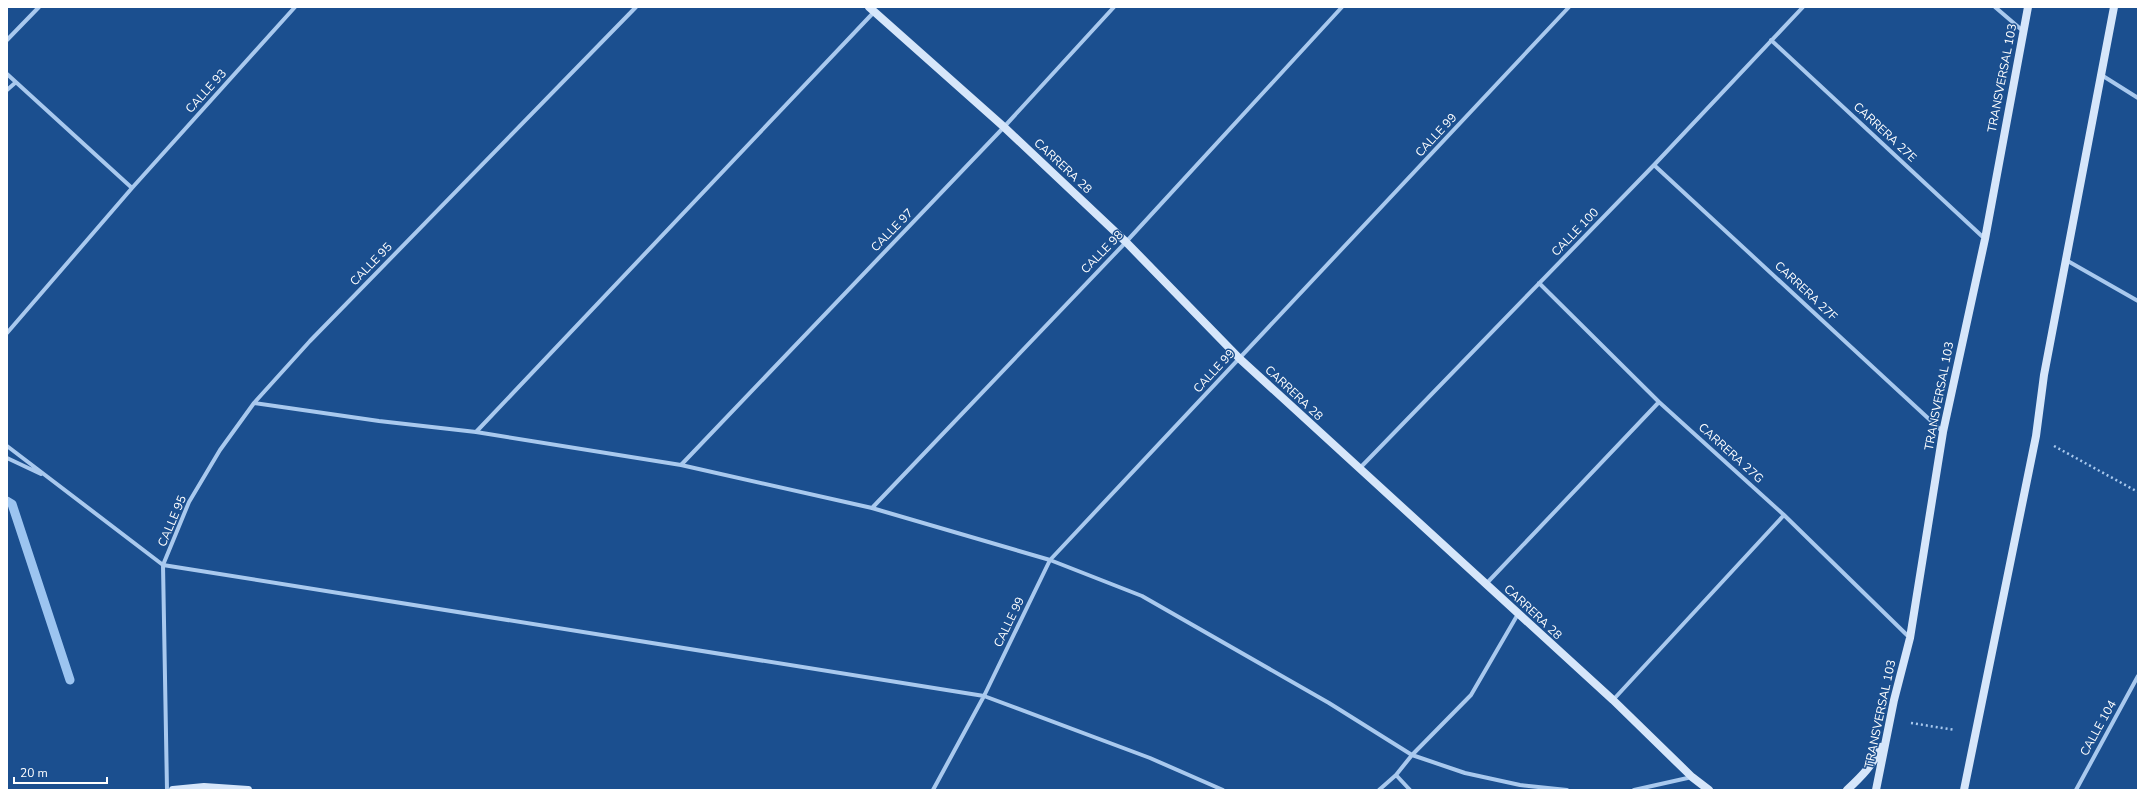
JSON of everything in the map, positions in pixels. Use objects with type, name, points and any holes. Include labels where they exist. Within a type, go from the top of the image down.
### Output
[{"type":"street","points":[[7,40],[39,7]]},
{"type":"street","name":"CALLE 93","points":[[7,333],[132,188],[295,7]]},
{"type":"street","name":"CALLE 95","points":[[163,565],[189,502],[220,450],[254,403],[310,341],[636,7]]},
{"type":"street","name":"CALLE 97","points":[[681,465],[1004,127],[1114,7]]},
{"type":"street","name":"CALLE 98","points":[[872,508],[1126,242],[1342,7]]},
{"type":"street","name":"CALLE 99","points":[[933,790],[984,696],[1050,560],[1569,7]]},
{"type":"street","name":"CALLE 100","points":[[1359,469],[1654,165],[1803,7]]},
{"type":"street","points":[[1996,7],[2023,32]]},
{"type":"street","name":"TRANSVERSAL 103","points":[[1876,790],[1890,719],[1910,638],[1943,432],[1985,238],[2028,7]]},
{"type":"street","points":[[1964,790],[2036,436],[2044,375],[2103,76],[2114,7]]},
{"type":"street","points":[[476,432],[872,9]]},
{"type":"street","name":"CARRERA 28","points":[[872,9],[1004,127],[1126,242],[1240,359],[1613,700],[1692,777],[1709,790]]},
{"type":"street","name":"CARRERA 27E","points":[[1772,40],[1985,238]]},
{"type":"street","points":[[7,74],[15,83],[132,188]]},
{"type":"street","points":[[2103,76],[2138,98]]},
{"type":"street","points":[[7,90],[15,83]]},
{"type":"street","name":"CARRERA 27F","points":[[1654,165],[1943,432]]},
{"type":"street","points":[[2066,260],[2138,301]]},
{"type":"street","name":"CARRERA 27G","points":[[1539,284],[1659,402],[1784,515],[1910,638]]},
{"type":"street","points":[[1486,584],[1659,402]]},
{"type":"street","points":[[254,403],[379,421],[476,432],[681,465],[872,508],[1050,560],[1142,596],[1329,703],[1412,755],[1465,773],[1520,785],[1566,790]]},
{"type":"street","points":[[7,446],[163,565],[984,696],[1150,758],[1223,790]]},
{"type":"street","points":[[7,458],[49,479]]},
{"type":"street","points":[[1613,700],[1784,515]]},
{"type":"street","points":[[163,565],[167,790]]},
{"type":"street","points":[[1380,790],[1396,775],[1412,755],[1470,694],[1518,614]]},
{"type":"street","name":"CALLE 104","points":[[2076,790],[2138,676]]},
{"type":"street","points":[[1847,790],[1862,776],[1877,756],[1887,733]]},
{"type":"street","points":[[1396,775],[1410,790]]},
{"type":"street","points":[[1634,790],[1692,777]]},
{"type":"street","points":[[173,790],[204,787],[248,790]]},
{"type":"path","points":[[2036,436],[2138,492]]},
{"type":"path","points":[[1890,719],[1975,733]]},
{"type":"waterway","points":[[7,501],[12,504],[70,680]]}]
